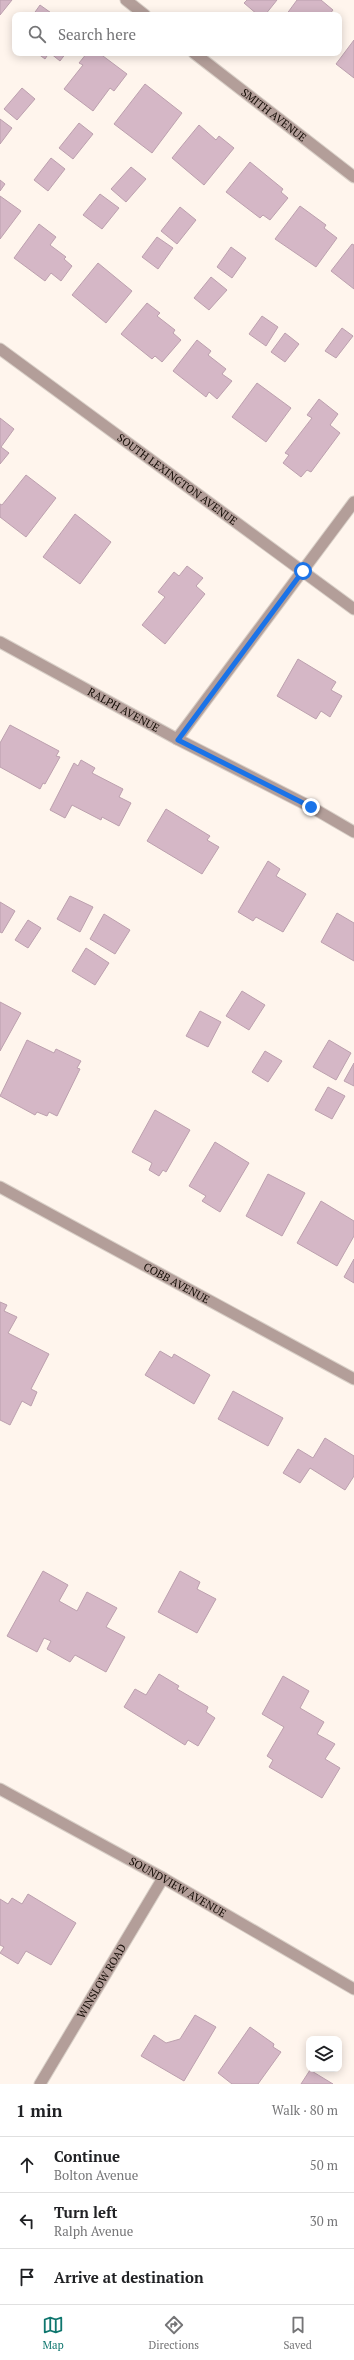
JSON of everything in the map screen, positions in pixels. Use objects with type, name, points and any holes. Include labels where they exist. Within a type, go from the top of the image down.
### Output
[{"type":"street","points":[[126,0],[141,12]]},
{"type":"street","name":"SMITH AVENUE","points":[[198,56],[354,177]]},
{"type":"street","name":"SOUTH LEXINGTON AVENUE","points":[[0,349],[354,609]]},
{"type":"street","points":[[178,740],[354,502]]},
{"type":"street","name":"RALPH AVENUE","points":[[0,642],[178,740],[311,807],[354,832]]},
{"type":"street","name":"COBB AVENUE","points":[[0,1186],[354,1379]]},
{"type":"street","name":"SOUNDVIEW AVENUE","points":[[0,1789],[164,1878],[354,1989]]},
{"type":"street","name":"WINSLOW ROAD","points":[[40,2084],[164,1878]]},
{"type":"building","points":[[0,0],[12,0],[0,15]]},
{"type":"building","points":[[247,0],[277,0],[267,12],[254,12],[244,3]]},
{"type":"building","points":[[297,0],[321,0],[333,10],[331,12],[288,12]]},
{"type":"building","points":[[40,5],[50,12],[35,12]]},
{"type":"building","points":[[354,40],[354,78],[336,64]]},
{"type":"building","points":[[54,56],[64,56],[60,61]]},
{"type":"building","points":[[85,56],[103,56],[127,74],[114,91],[110,88],[93,111],[64,89],[83,65],[79,63]]},
{"type":"building","points":[[145,84],[182,113],[152,153],[114,124]]},
{"type":"building","points":[[22,88],[35,99],[17,120],[4,109]]},
{"type":"building","points":[[0,119],[12,128],[0,144]]},
{"type":"building","points":[[79,123],[93,134],[73,159],[59,148]]},
{"type":"building","points":[[199,125],[216,140],[219,136],[234,148],[204,185],[172,158]]},
{"type":"building","points":[[51,158],[65,169],[48,191],[34,180]]},
{"type":"building","points":[[250,162],[283,189],[281,192],[288,198],[270,220],[263,215],[260,218],[226,192]]},
{"type":"building","points":[[131,167],[146,179],[126,202],[111,189]]},
{"type":"building","points":[[0,180],[5,184],[0,191]]},
{"type":"building","points":[[100,194],[119,208],[102,229],[83,215]]},
{"type":"building","points":[[0,196],[21,211],[0,239]]},
{"type":"building","points":[[300,206],[326,225],[324,228],[337,238],[316,267],[275,239]]},
{"type":"building","points":[[180,207],[196,220],[177,244],[161,231]]},
{"type":"building","points":[[39,224],[56,237],[50,245],[66,257],[64,259],[72,266],[61,281],[51,273],[45,281],[14,258]]},
{"type":"building","points":[[157,237],[173,248],[158,269],[142,257]]},
{"type":"building","points":[[352,244],[354,245],[354,289],[331,271]]},
{"type":"building","points":[[231,247],[246,258],[232,278],[217,267]]},
{"type":"building","points":[[98,263],[132,291],[106,323],[72,295]]},
{"type":"building","points":[[211,277],[227,290],[209,310],[194,298]]},
{"type":"building","points":[[147,303],[160,313],[157,316],[175,330],[173,333],[181,340],[162,362],[155,356],[152,359],[121,334]]},
{"type":"building","points":[[262,316],[278,327],[266,346],[249,334]]},
{"type":"building","points":[[342,328],[353,336],[336,358],[325,351]]},
{"type":"building","points":[[285,333],[299,344],[285,362],[271,352]]},
{"type":"building","points":[[197,340],[211,351],[208,355],[226,369],[222,374],[232,381],[217,399],[209,392],[206,397],[173,371]]},
{"type":"building","points":[[257,383],[291,408],[266,442],[232,417]]},
{"type":"building","points":[[319,399],[338,414],[330,425],[340,433],[311,472],[307,470],[301,477],[283,463],[289,455],[285,453],[312,418],[307,415]]},
{"type":"building","points":[[0,418],[14,429],[1,447],[9,453],[0,464]]},
{"type":"building","points":[[26,475],[56,498],[26,537],[0,517],[0,504],[2,505]]},
{"type":"building","points":[[75,514],[111,542],[80,584],[43,557]]},
{"type":"building","points":[[187,566],[203,578],[196,586],[205,594],[165,644],[142,625],[165,597],[158,592],[174,572],[179,576]]},
{"type":"building","points":[[298,659],[336,682],[331,690],[342,696],[330,717],[321,711],[316,719],[277,696]]},
{"type":"building","points":[[10,725],[59,751],[56,756],[60,757],[45,784],[43,783],[40,789],[0,767],[0,743]]},
{"type":"building","points":[[81,760],[95,768],[92,773],[123,789],[119,797],[131,803],[119,826],[102,817],[101,820],[72,805],[65,818],[50,810],[74,763],[78,766]]},
{"type":"building","points":[[166,809],[210,836],[207,840],[219,847],[202,874],[147,841]]},
{"type":"building","points":[[268,861],[280,869],[276,876],[306,894],[283,932],[256,917],[253,921],[238,912]]},
{"type":"building","points":[[70,896],[93,907],[80,932],[57,919]]},
{"type":"building","points":[[0,902],[15,911],[2,933],[0,932]]},
{"type":"building","points":[[337,913],[354,923],[354,961],[321,942]]},
{"type":"building","points":[[104,914],[130,930],[115,954],[90,939]]},
{"type":"building","points":[[28,920],[41,928],[28,948],[15,940]]},
{"type":"building","points":[[86,948],[109,963],[95,985],[72,971]]},
{"type":"building","points":[[242,991],[265,1005],[249,1030],[226,1016]]},
{"type":"building","points":[[0,1002],[21,1013],[0,1051]]},
{"type":"building","points":[[200,1011],[221,1022],[208,1047],[186,1036]]},
{"type":"building","points":[[27,1040],[54,1053],[56,1049],[81,1061],[77,1068],[80,1069],[57,1116],[49,1112],[47,1116],[37,1112],[35,1115],[0,1096]]},
{"type":"building","points":[[329,1040],[351,1053],[336,1080],[313,1067]]},
{"type":"building","points":[[265,1051],[282,1061],[268,1082],[252,1072]]},
{"type":"building","points":[[354,1063],[354,1086],[344,1081]]},
{"type":"building","points":[[328,1087],[345,1096],[332,1119],[315,1110]]},
{"type":"building","points":[[155,1110],[190,1130],[166,1172],[163,1170],[159,1176],[149,1170],[152,1163],[132,1152]]},
{"type":"building","points":[[215,1142],[249,1163],[220,1212],[202,1201],[206,1196],[189,1186]]},
{"type":"building","points":[[268,1174],[305,1193],[282,1236],[246,1216]]},
{"type":"building","points":[[321,1201],[354,1221],[354,1236],[337,1266],[297,1243]]},
{"type":"building","points":[[354,1259],[354,1283],[344,1277]]},
{"type":"building","points":[[0,1302],[7,1305],[4,1311],[17,1317],[8,1333],[49,1354],[31,1389],[37,1392],[31,1406],[22,1401],[10,1425],[0,1420]]},
{"type":"building","points":[[160,1351],[172,1358],[174,1354],[210,1375],[194,1404],[145,1375]]},
{"type":"building","points":[[233,1391],[283,1418],[268,1446],[218,1419]]},
{"type":"building","points":[[325,1438],[354,1456],[354,1476],[345,1490],[310,1468],[300,1483],[283,1473],[298,1449],[313,1458]]},
{"type":"building","points":[[43,1571],[68,1585],[59,1601],[77,1611],[87,1592],[117,1608],[106,1627],[125,1637],[106,1672],[75,1655],[70,1662],[47,1649],[51,1641],[44,1638],[37,1652],[7,1636]]},
{"type":"building","points":[[180,1571],[200,1582],[197,1589],[216,1599],[197,1633],[158,1612]]},
{"type":"building","points":[[159,1674],[179,1686],[177,1689],[208,1707],[206,1712],[215,1718],[198,1746],[188,1740],[185,1745],[124,1707],[135,1689],[146,1695]]},
{"type":"building","points":[[283,1676],[309,1691],[300,1708],[324,1722],[317,1734],[335,1744],[325,1759],[340,1768],[322,1798],[269,1767],[273,1760],[267,1756],[284,1727],[262,1714]]},
{"type":"building","points":[[28,1894],[76,1923],[51,1965],[26,1951],[18,1964],[0,1953],[4,1947],[0,1945],[0,1899],[8,1904],[12,1898],[22,1904]]},
{"type":"building","points":[[195,2015],[216,2027],[184,2081],[141,2056],[154,2035],[166,2043],[180,2039]]},
{"type":"building","points":[[250,2027],[274,2044],[273,2047],[281,2052],[258,2084],[232,2084],[218,2073]]},
{"type":"building","points":[[309,2072],[313,2072],[333,2084],[301,2084]]},
{"type":"route","points":[[303,571],[178,740],[311,807]]}]
